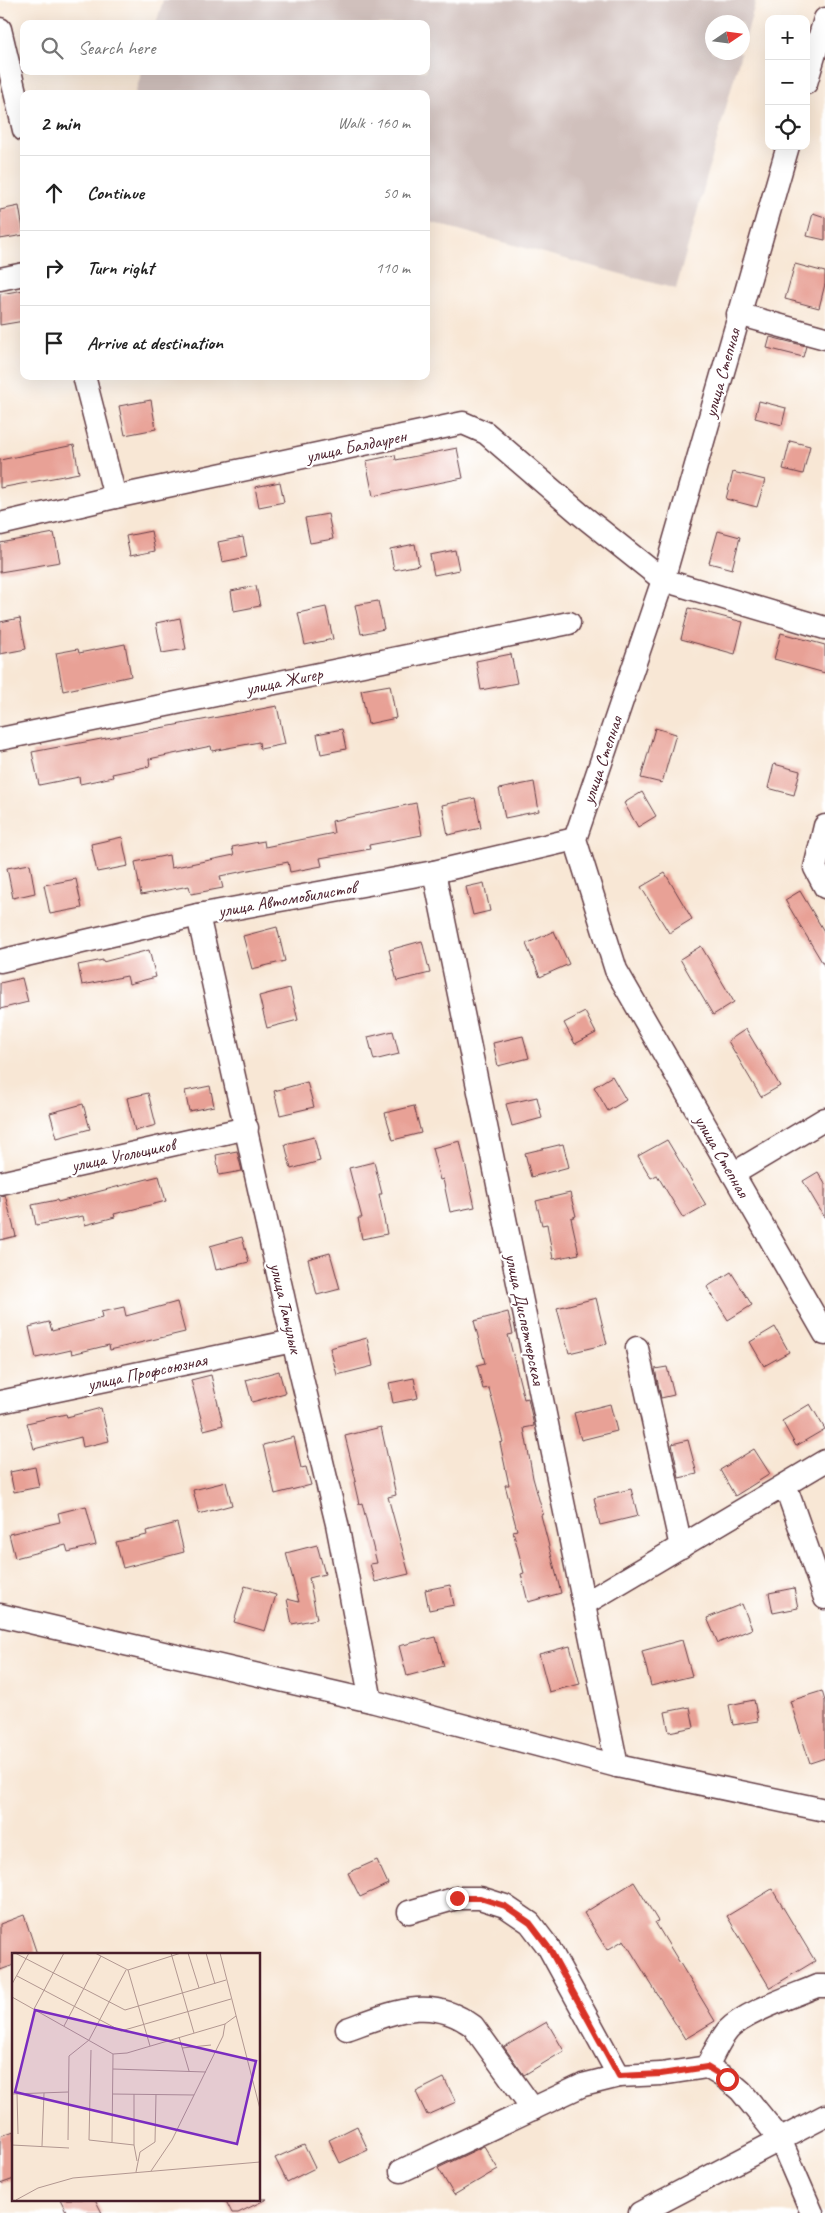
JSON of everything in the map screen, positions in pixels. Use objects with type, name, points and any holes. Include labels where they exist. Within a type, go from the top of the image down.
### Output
[{"type":"street","points":[[810,70],[825,19]]},
{"type":"street","points":[[0,30],[20,113]]},
{"type":"street","name":"улица Степная","points":[[787,150],[738,314],[663,580],[575,839],[616,970],[825,1334]]},
{"type":"street","points":[[0,279],[20,275]]},
{"type":"street","points":[[738,314],[825,338]]},
{"type":"street","points":[[85,380],[115,498]]},
{"type":"street","name":"улица Балдаурен","points":[[0,524],[464,423],[486,433],[579,513],[663,580]]},
{"type":"street","points":[[663,580],[825,628]]},
{"type":"street","name":"улица Жигер","points":[[0,738],[569,622]]},
{"type":"street","points":[[825,826],[815,868],[825,887]]},
{"type":"street","name":"улица Автомобилистов","points":[[0,961],[198,915],[434,872],[575,839]]},
{"type":"street","name":"улица Диспетчерская","points":[[434,872],[617,1766]]},
{"type":"street","name":"улица Татулык","points":[[198,915],[293,1341],[337,1524],[371,1701]]},
{"type":"street","points":[[733,1174],[825,1118]]},
{"type":"street","name":"улица Угольщиков","points":[[0,1182],[247,1128]]},
{"type":"street","name":"улица Профсоюзная","points":[[0,1402],[293,1341]]},
{"type":"street","points":[[637,1348],[681,1546]]},
{"type":"street","points":[[584,1604],[825,1462]]},
{"type":"street","points":[[785,1485],[825,1598]]},
{"type":"street","points":[[0,1615],[371,1701],[617,1766],[825,1810]]},
{"type":"street","points":[[409,1912],[457,1898],[480,1898],[505,1906],[530,1923],[549,1948],[619,2076]]},
{"type":"street","points":[[707,2067],[720,2040],[730,2027],[749,2015],[817,1986],[825,1986]]},
{"type":"street","points":[[347,2029],[396,2011],[420,2008],[444,2010],[472,2026],[533,2109]]},
{"type":"street","points":[[401,2171],[583,2085],[619,2076],[661,2074],[707,2067],[727,2079],[741,2091],[780,2139],[812,2213]]},
{"type":"street","points":[[640,2213],[825,2116]]},
{"type":"shaded area","points":[[163,0],[756,0],[750,22],[750,15],[705,15],[705,60],[739,60],[676,289],[430,222],[430,90],[136,90],[141,75],[430,75],[430,20],[157,20]]},
{"type":"building","points":[[19,206],[20,236],[0,239],[0,210]]},
{"type":"building","points":[[813,213],[825,217],[825,240],[807,236]]},
{"type":"building","points":[[795,264],[825,272],[825,284],[819,308],[785,299]]},
{"type":"building","points":[[20,291],[20,322],[0,325],[0,294]]},
{"type":"building","points":[[770,337],[806,346],[803,357],[767,348]]},
{"type":"building","points":[[151,400],[156,429],[125,435],[119,406]]},
{"type":"building","points":[[759,401],[786,408],[782,425],[755,418]]},
{"type":"building","points":[[790,441],[810,446],[803,474],[783,469]]},
{"type":"building","points":[[74,445],[79,473],[0,488],[0,460]]},
{"type":"building","points":[[457,448],[463,478],[373,496],[366,461],[395,455],[396,460]]},
{"type":"building","points":[[733,472],[765,480],[757,507],[726,499]]},
{"type":"building","points":[[280,482],[284,502],[259,507],[255,487]]},
{"type":"building","points":[[328,514],[333,539],[310,543],[305,518]]},
{"type":"building","points":[[151,531],[155,551],[130,556],[126,536]]},
{"type":"building","points":[[718,531],[740,537],[732,569],[709,563]]},
{"type":"building","points":[[54,533],[60,562],[0,572],[0,543]]},
{"type":"building","points":[[243,537],[247,557],[222,562],[218,542]]},
{"type":"building","points":[[415,544],[419,565],[394,570],[390,549]]},
{"type":"building","points":[[455,550],[459,570],[434,575],[430,555]]},
{"type":"building","points":[[256,586],[260,606],[234,611],[231,591]]},
{"type":"building","points":[[378,601],[384,629],[361,634],[355,605]]},
{"type":"building","points":[[326,607],[333,639],[305,645],[298,613]]},
{"type":"building","points":[[689,608],[743,622],[735,654],[681,639]]},
{"type":"building","points":[[20,618],[26,649],[0,654],[0,622]]},
{"type":"building","points":[[180,618],[186,649],[162,653],[156,623]]},
{"type":"building","points":[[781,633],[825,645],[825,673],[774,659]]},
{"type":"building","points":[[125,644],[131,676],[63,691],[56,653],[78,649],[79,653]]},
{"type":"building","points":[[511,654],[517,683],[481,690],[476,661]]},
{"type":"building","points":[[390,685],[396,718],[368,724],[361,690]]},
{"type":"building","points":[[277,706],[285,744],[260,749],[259,742],[212,751],[211,746],[149,759],[150,766],[112,774],[113,777],[80,784],[79,777],[39,785],[32,752]]},
{"type":"building","points":[[655,728],[676,734],[662,783],[641,778]]},
{"type":"building","points":[[342,729],[346,749],[321,754],[317,734]]},
{"type":"building","points":[[774,764],[800,771],[794,795],[768,788]]},
{"type":"building","points":[[534,782],[539,811],[505,818],[499,789]]},
{"type":"building","points":[[642,792],[656,816],[638,827],[624,803]]},
{"type":"building","points":[[475,798],[481,828],[448,835],[442,805]]},
{"type":"building","points":[[416,803],[422,835],[369,845],[370,849],[320,858],[322,866],[290,872],[288,862],[220,876],[223,888],[191,894],[189,886],[141,895],[135,862],[169,855],[171,868],[234,855],[232,847],[264,841],[265,847],[334,833],[332,821]]},
{"type":"building","points":[[122,837],[128,866],[97,872],[91,844]]},
{"type":"building","points":[[30,864],[35,893],[13,898],[7,868]]},
{"type":"building","points":[[665,873],[692,919],[669,933],[641,887]]},
{"type":"building","points":[[76,879],[82,908],[50,914],[44,885]]},
{"type":"building","points":[[484,883],[490,911],[473,915],[466,887]]},
{"type":"building","points":[[800,891],[825,933],[825,967],[785,900]]},
{"type":"building","points":[[277,927],[285,961],[252,969],[243,936]]},
{"type":"building","points":[[554,931],[569,964],[540,977],[526,944]]},
{"type":"building","points":[[422,941],[430,973],[397,981],[389,950]]},
{"type":"building","points":[[701,946],[734,1002],[713,1015],[680,959]]},
{"type":"building","points":[[149,950],[156,977],[129,984],[127,976],[82,985],[78,965],[103,960],[103,962]]},
{"type":"building","points":[[22,978],[28,1002],[0,1009],[0,983]]},
{"type":"building","points":[[290,988],[298,1020],[267,1028],[259,996]]},
{"type":"building","points":[[585,1012],[596,1033],[575,1044],[564,1023]]},
{"type":"building","points":[[746,1029],[780,1086],[761,1097],[728,1041]]},
{"type":"building","points":[[393,1031],[399,1054],[374,1060],[368,1037]]},
{"type":"building","points":[[523,1036],[529,1058],[498,1066],[493,1043]]},
{"type":"building","points":[[612,1076],[626,1100],[608,1111],[594,1087]]},
{"type":"building","points":[[307,1082],[314,1107],[280,1115],[274,1091]]},
{"type":"building","points":[[210,1086],[214,1106],[189,1111],[185,1091]]},
{"type":"building","points":[[148,1093],[156,1125],[135,1131],[127,1098]]},
{"type":"building","points":[[537,1097],[542,1118],[512,1126],[506,1104]]},
{"type":"building","points":[[83,1104],[90,1129],[57,1138],[50,1113]]},
{"type":"building","points":[[414,1106],[421,1133],[393,1140],[385,1113]]},
{"type":"building","points":[[314,1137],[320,1161],[291,1169],[285,1144]]},
{"type":"building","points":[[667,1140],[706,1205],[683,1218],[657,1175],[651,1178],[638,1156]]},
{"type":"building","points":[[460,1141],[475,1207],[450,1212],[443,1179],[440,1180],[432,1148]]},
{"type":"building","points":[[563,1144],[569,1167],[531,1177],[525,1153]]},
{"type":"building","points":[[237,1151],[242,1171],[219,1175],[216,1155]]},
{"type":"building","points":[[374,1162],[382,1194],[379,1194],[387,1234],[362,1239],[358,1218],[362,1218],[349,1168]]},
{"type":"building","points":[[818,1172],[825,1184],[825,1218],[803,1181]]},
{"type":"building","points":[[159,1176],[166,1201],[114,1214],[115,1217],[85,1225],[83,1216],[36,1225],[32,1205],[57,1200],[58,1202]]},
{"type":"building","points":[[570,1193],[576,1216],[571,1218],[579,1254],[553,1259],[547,1224],[542,1225],[536,1201]]},
{"type":"building","points":[[5,1195],[16,1236],[0,1240],[0,1196]]},
{"type":"building","points":[[242,1237],[249,1262],[216,1270],[210,1246]]},
{"type":"building","points":[[330,1253],[340,1289],[317,1295],[308,1259]]},
{"type":"building","points":[[731,1272],[752,1305],[728,1320],[707,1287]]},
{"type":"building","points":[[596,1298],[607,1344],[569,1353],[557,1308]]},
{"type":"building","points":[[177,1302],[185,1332],[110,1350],[109,1345],[72,1354],[71,1350],[36,1358],[29,1327],[49,1322],[52,1331],[102,1318],[101,1312],[124,1307],[126,1316]]},
{"type":"building","points":[[508,1312],[513,1334],[508,1335],[524,1399],[528,1398],[534,1426],[524,1428],[533,1478],[561,1593],[528,1602],[521,1574],[524,1573],[513,1531],[517,1530],[505,1485],[509,1485],[500,1443],[503,1442],[489,1388],[483,1389],[477,1365],[485,1363],[474,1321]]},
{"type":"building","points":[[775,1327],[789,1352],[764,1366],[750,1342]]},
{"type":"building","points":[[367,1338],[373,1366],[337,1375],[330,1348]]},
{"type":"building","points":[[667,1367],[674,1395],[661,1398],[655,1369]]},
{"type":"building","points":[[279,1371],[285,1393],[252,1402],[246,1380]]},
{"type":"building","points":[[211,1375],[223,1425],[204,1430],[191,1380]]},
{"type":"building","points":[[414,1378],[418,1398],[393,1403],[389,1383]]},
{"type":"building","points":[[610,1404],[617,1431],[581,1440],[574,1413]]},
{"type":"building","points":[[810,1404],[825,1429],[796,1446],[782,1421]]},
{"type":"building","points":[[101,1408],[109,1441],[83,1447],[81,1437],[34,1449],[27,1423],[66,1414],[67,1417]]},
{"type":"building","points":[[381,1427],[396,1495],[388,1497],[409,1574],[375,1582],[370,1564],[377,1563],[362,1503],[359,1504],[354,1482],[356,1481],[345,1436]]},
{"type":"building","points":[[294,1437],[301,1468],[306,1467],[311,1485],[275,1494],[263,1445]]},
{"type":"building","points":[[688,1440],[697,1474],[679,1478],[672,1444]]},
{"type":"building","points":[[754,1449],[770,1474],[735,1496],[720,1470]]},
{"type":"building","points":[[35,1467],[39,1487],[14,1492],[10,1472]]},
{"type":"building","points":[[226,1482],[232,1505],[199,1514],[193,1490]]},
{"type":"building","points":[[631,1489],[638,1516],[600,1525],[594,1498]]},
{"type":"building","points":[[86,1506],[96,1545],[68,1552],[66,1545],[15,1558],[9,1534],[60,1522],[58,1513]]},
{"type":"building","points":[[177,1523],[184,1552],[123,1568],[116,1542],[147,1535],[146,1531]]},
{"type":"building","points":[[317,1545],[325,1574],[309,1578],[317,1619],[292,1624],[287,1599],[299,1602],[286,1553]]},
{"type":"building","points":[[450,1585],[454,1605],[429,1610],[425,1590]]},
{"type":"building","points":[[245,1586],[276,1595],[265,1631],[234,1622]]},
{"type":"building","points":[[794,1588],[798,1608],[773,1613],[769,1593]]},
{"type":"building","points":[[742,1604],[752,1629],[718,1643],[707,1618]]},
{"type":"building","points":[[436,1637],[444,1666],[407,1676],[399,1646]]},
{"type":"building","points":[[682,1640],[692,1676],[651,1686],[642,1651]]},
{"type":"building","points":[[570,1646],[580,1684],[549,1692],[539,1654]]},
{"type":"building","points":[[822,1691],[825,1701],[825,1758],[810,1763],[790,1701]]},
{"type":"building","points":[[754,1700],[758,1721],[733,1725],[729,1705]]},
{"type":"building","points":[[690,1707],[694,1727],[669,1732],[665,1712]]},
{"type":"building","points":[[377,1860],[388,1884],[360,1897],[348,1873]]},
{"type":"building","points":[[634,1882],[658,1921],[655,1922],[715,2021],[685,2039],[624,1940],[607,1950],[584,1913]]},
{"type":"building","points":[[772,1889],[815,1961],[770,1988],[727,1916]]},
{"type":"building","points":[[24,1915],[37,1953],[12,1953],[12,1966],[0,1970],[0,1924]]},
{"type":"building","points":[[547,2022],[564,2051],[524,2075],[504,2047]]},
{"type":"building","points":[[444,2078],[456,2102],[427,2115],[416,2092]]},
{"type":"building","points":[[357,2126],[368,2150],[340,2163],[329,2140]]},
{"type":"building","points":[[12,2132],[12,2180],[0,2184],[0,2136]]},
{"type":"building","points":[[304,2145],[315,2168],[287,2182],[275,2158]]},
{"type":"building","points":[[484,2146],[498,2169],[454,2195],[438,2168]]},
{"type":"building","points":[[267,2199],[238,2213],[232,2213],[226,2200]]},
{"type":"building","points":[[60,2200],[96,2200],[102,2213],[67,2213]]},
{"type":"route","points":[[457,1898],[480,1898],[505,1906],[530,1923],[549,1948],[619,2076],[661,2074],[707,2067],[727,2079]]}]
